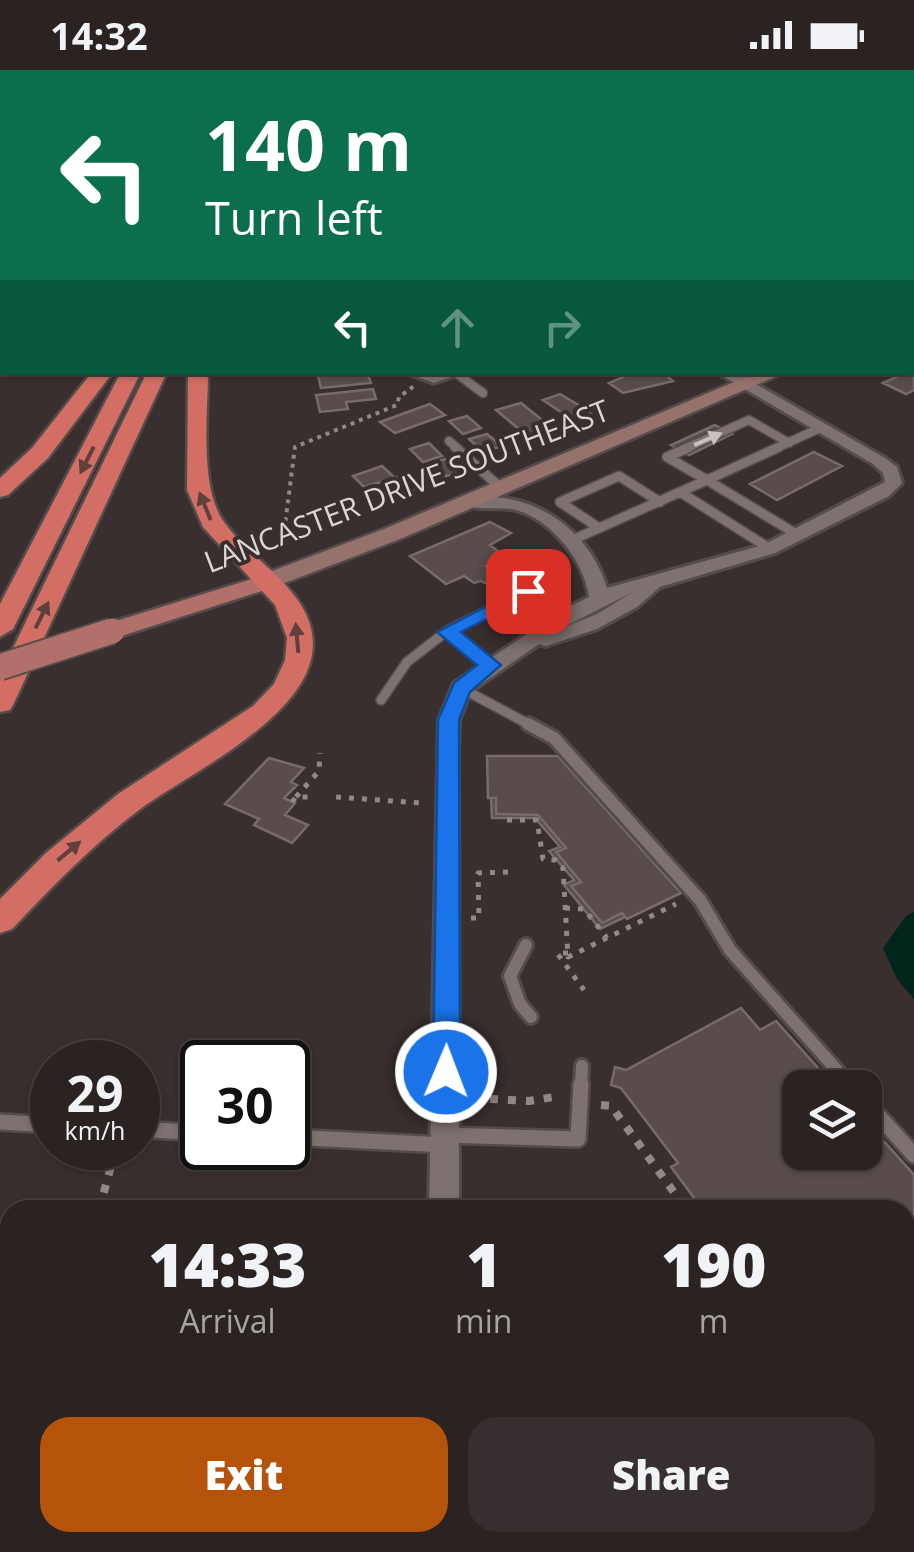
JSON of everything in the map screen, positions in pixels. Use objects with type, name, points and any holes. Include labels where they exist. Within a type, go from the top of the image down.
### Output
[{"type":"highway","points":[[0,490],[40,454],[101,375]]},
{"type":"highway","points":[[0,630],[129,375]]},
{"type":"highway","points":[[0,702],[156,375]]},
{"type":"highway","points":[[0,920],[56,861],[114,814],[263,713],[286,688],[298,660],[300,638],[288,602],[264,582],[211,522],[198,490],[198,375]]},
{"type":"main road","name":"LANCASTER DRIVE SOUTHEAST","points":[[0,667],[264,582],[471,502],[769,375]]},
{"type":"street","points":[[444,1200],[448,720],[461,688],[490,665],[599,598],[622,588],[653,584],[769,548],[894,482],[887,466],[728,375]]},
{"type":"street","points":[[471,502],[528,508],[570,541],[598,580],[599,598]]},
{"type":"street","points":[[519,649],[583,628],[639,600],[653,584]]},
{"type":"lane","points":[[460,375],[483,392]]},
{"type":"lane","points":[[788,443],[749,420],[668,457],[798,534]]},
{"type":"lane","points":[[570,541],[820,428]]},
{"type":"lane","points":[[449,441],[502,489]]},
{"type":"lane","points":[[600,528],[560,502],[619,476],[660,502]]},
{"type":"lane","points":[[680,492],[769,548]]},
{"type":"lane","points":[[381,700],[407,662],[447,632],[528,591],[526,580],[516,568]]},
{"type":"lane","points":[[447,632],[490,665]]},
{"type":"lane","points":[[461,688],[554,738],[700,900],[730,950],[837,1070]]},
{"type":"lane","points":[[526,945],[510,976],[514,991],[531,1017]]},
{"type":"lane","points":[[310,1137],[578,1139],[582,1066]]},
{"type":"lane","points":[[882,1119],[914,1155]]},
{"type":"lane","points":[[0,1122],[30,1124]]},
{"type":"path","points":[[282,548],[295,447],[397,405],[398,397],[418,376]]},
{"type":"path","points":[[311,797],[294,799],[318,770],[320,753]]},
{"type":"path","points":[[336,797],[372,797],[379,804],[421,803]]},
{"type":"path","points":[[507,820],[537,820],[543,859],[556,860],[563,868],[568,957],[676,904]]},
{"type":"path","points":[[468,918],[480,918],[478,873],[509,872]]},
{"type":"path","points":[[565,908],[584,909],[607,938]]},
{"type":"path","points":[[568,953],[557,953],[584,990]]},
{"type":"path","points":[[472,1098],[529,1101],[560,1096]]},
{"type":"path","points":[[601,1105],[611,1106],[681,1200]]},
{"type":"path","points":[[101,1200],[110,1170]]},
{"type":"shaded area","points":[[914,912],[914,999],[897,979],[883,948],[906,916]]},
{"type":"building","points":[[318,375],[368,375],[371,383],[321,388]]},
{"type":"building","points":[[627,375],[666,375],[673,381],[623,393],[609,383]]},
{"type":"building","points":[[910,375],[914,377],[914,390],[906,394],[883,383]]},
{"type":"building","points":[[373,389],[376,399],[346,402],[348,409],[320,412],[316,395]]},
{"type":"building","points":[[560,394],[591,414],[573,420],[543,400]]},
{"type":"building","points":[[521,403],[557,432],[532,440],[496,410]]},
{"type":"building","points":[[430,404],[445,415],[395,433],[380,422]]},
{"type":"building","points":[[467,416],[481,428],[463,434],[449,421]]},
{"type":"building","points":[[715,425],[732,434],[689,455],[671,445]]},
{"type":"building","points":[[487,434],[502,446],[483,452],[469,439]]},
{"type":"building","points":[[429,443],[442,456],[423,462],[410,449]]},
{"type":"building","points":[[814,452],[842,466],[777,500],[750,484]]},
{"type":"building","points":[[445,459],[459,472],[440,478],[426,465]]},
{"type":"building","points":[[382,466],[395,478],[406,474],[421,487],[396,495],[381,482],[364,487],[353,476]]},
{"type":"building","points":[[490,522],[511,533],[490,545],[505,557],[486,566],[497,576],[493,587],[464,576],[446,584],[410,556]]},
{"type":"building","points":[[487,756],[558,756],[681,893],[627,919],[622,913],[602,923],[571,886],[581,882],[556,852],[566,848],[538,815],[496,814],[496,798],[488,798]]},
{"type":"building","points":[[269,758],[304,768],[291,782],[297,785],[284,798],[295,803],[285,815],[308,825],[292,843],[254,825],[259,819],[225,804]]},
{"type":"building","points":[[491,798],[496,798],[496,814],[538,815],[566,848],[556,852],[581,882],[571,886],[602,923],[622,913],[625,917],[600,929],[564,885],[574,880],[549,851],[560,847],[535,818],[492,818]]},
{"type":"building","points":[[741,1008],[760,1030],[776,1021],[820,1070],[782,1070],[782,1170],[882,1170],[882,1139],[914,1175],[914,1200],[696,1200],[671,1167],[678,1163],[621,1088],[611,1085],[615,1067],[626,1070]]},
{"type":"route","points":[[446,1072],[448,720],[461,688],[490,665],[447,632],[528,591]]}]
